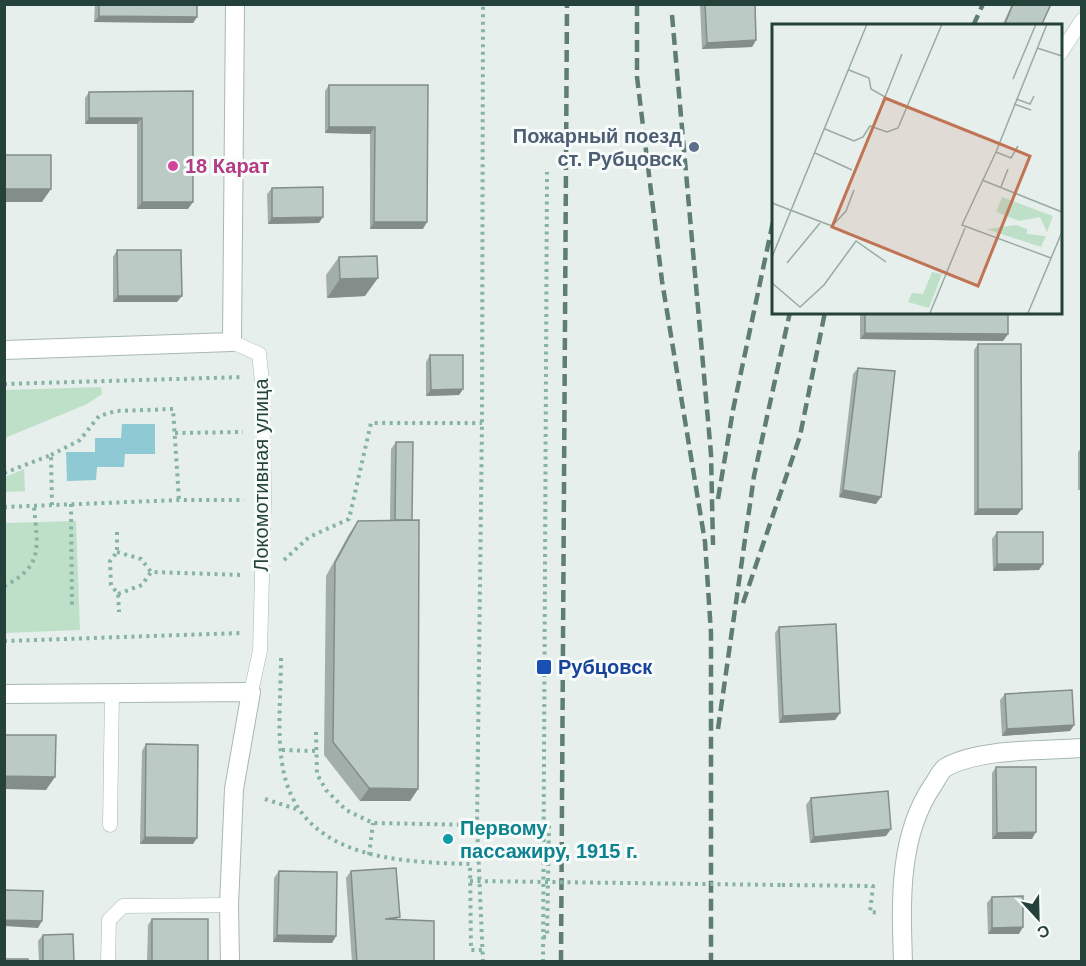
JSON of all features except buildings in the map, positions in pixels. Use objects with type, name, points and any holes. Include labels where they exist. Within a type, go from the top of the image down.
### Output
[{"type":"street","points":[[4,350],[232,342],[236,4]]},
{"type":"street","points":[[4,694],[251,692]]},
{"type":"street","name":"Локомотивная улица","points":[[230,962],[229,905],[234,789],[251,692]]},
{"type":"street","points":[[903,962],[902,915],[905,858],[920,804],[945,768],[982,755],[1082,748]]},
{"type":"lane","points":[[1062,51],[1082,20]]},
{"type":"lane","name":"Локомотивная улица","points":[[232,342],[260,354],[263,391],[264,490],[260,651],[251,692]]},
{"type":"lane","points":[[110,825],[112,693]]},
{"type":"lane","points":[[108,962],[110,920],[123,906],[229,905]]},
{"type":"path","points":[[483,4],[482,423],[477,825],[483,962]]},
{"type":"path","points":[[543,962],[547,172]]},
{"type":"path","points":[[4,384],[248,377],[248,388]]},
{"type":"path","points":[[4,473],[51,455],[80,440],[99,416],[116,411],[173,409],[179,500]]},
{"type":"path","points":[[283,569],[284,558],[309,537],[349,519],[371,423],[482,423]]},
{"type":"path","points":[[175,433],[247,432]]},
{"type":"path","points":[[51,455],[52,505]]},
{"type":"path","points":[[247,489],[247,511]]},
{"type":"path","points":[[4,507],[179,500],[247,500]]},
{"type":"path","points":[[71,504],[72,609]]},
{"type":"path","points":[[4,586],[22,577],[34,565],[37,543],[34,506]]},
{"type":"path","points":[[117,532],[117,552],[110,561],[111,585],[118,594],[119,612]]},
{"type":"path","points":[[117,552],[141,559],[151,572]]},
{"type":"path","points":[[151,572],[246,575],[246,564]]},
{"type":"path","points":[[118,594],[142,585],[151,572]]},
{"type":"path","points":[[4,641],[260,633]]},
{"type":"path","points":[[281,657],[282,763],[297,809],[322,834],[369,855],[422,863],[470,864],[471,950],[483,950]]},
{"type":"path","points":[[316,732],[317,774],[326,790],[346,810],[373,823],[477,825]]},
{"type":"path","points":[[282,750],[317,751]]},
{"type":"path","points":[[265,799],[297,809]]},
{"type":"path","points":[[369,855],[373,823]]},
{"type":"path","points":[[543,937],[547,937],[549,825],[544,825]]},
{"type":"path","points":[[470,881],[873,886],[870,912]]},
{"type":"green space","points":[[101,387],[102,394],[87,404],[5,438],[5,390]]},
{"type":"green space","points":[[24,469],[25,491],[5,492],[5,477]]},
{"type":"green space","points":[[76,521],[80,630],[5,633],[5,523]]},
{"type":"water","points":[[122,424],[155,424],[155,454],[125,454],[124,467],[97,467],[96,480],[67,481],[66,452],[95,452],[95,438],[121,438]]},
{"type":"railway","points":[[561,962],[567,4]]},
{"type":"railway","points":[[637,4],[637,77],[662,281],[705,542],[711,633],[711,962]]},
{"type":"railway","points":[[974,24],[983,4]]},
{"type":"railway","points":[[672,15],[711,454],[713,545]]},
{"type":"railway","points":[[718,499],[733,410],[772,226]]},
{"type":"railway","points":[[718,729],[754,476],[790,314]]},
{"type":"railway","points":[[743,603],[800,436],[825,314]]},
{"type":"place","name":"Пожарный поезд ст. Рубцовск","points":[[694,147]]},
{"type":"place","name":"18 Карат","points":[[173,166]]},
{"type":"place","name":"Рубцовск","points":[[544,667]]},
{"type":"place","name":"Первому пассажиру, 1915 г.","points":[[448,839]]}]
